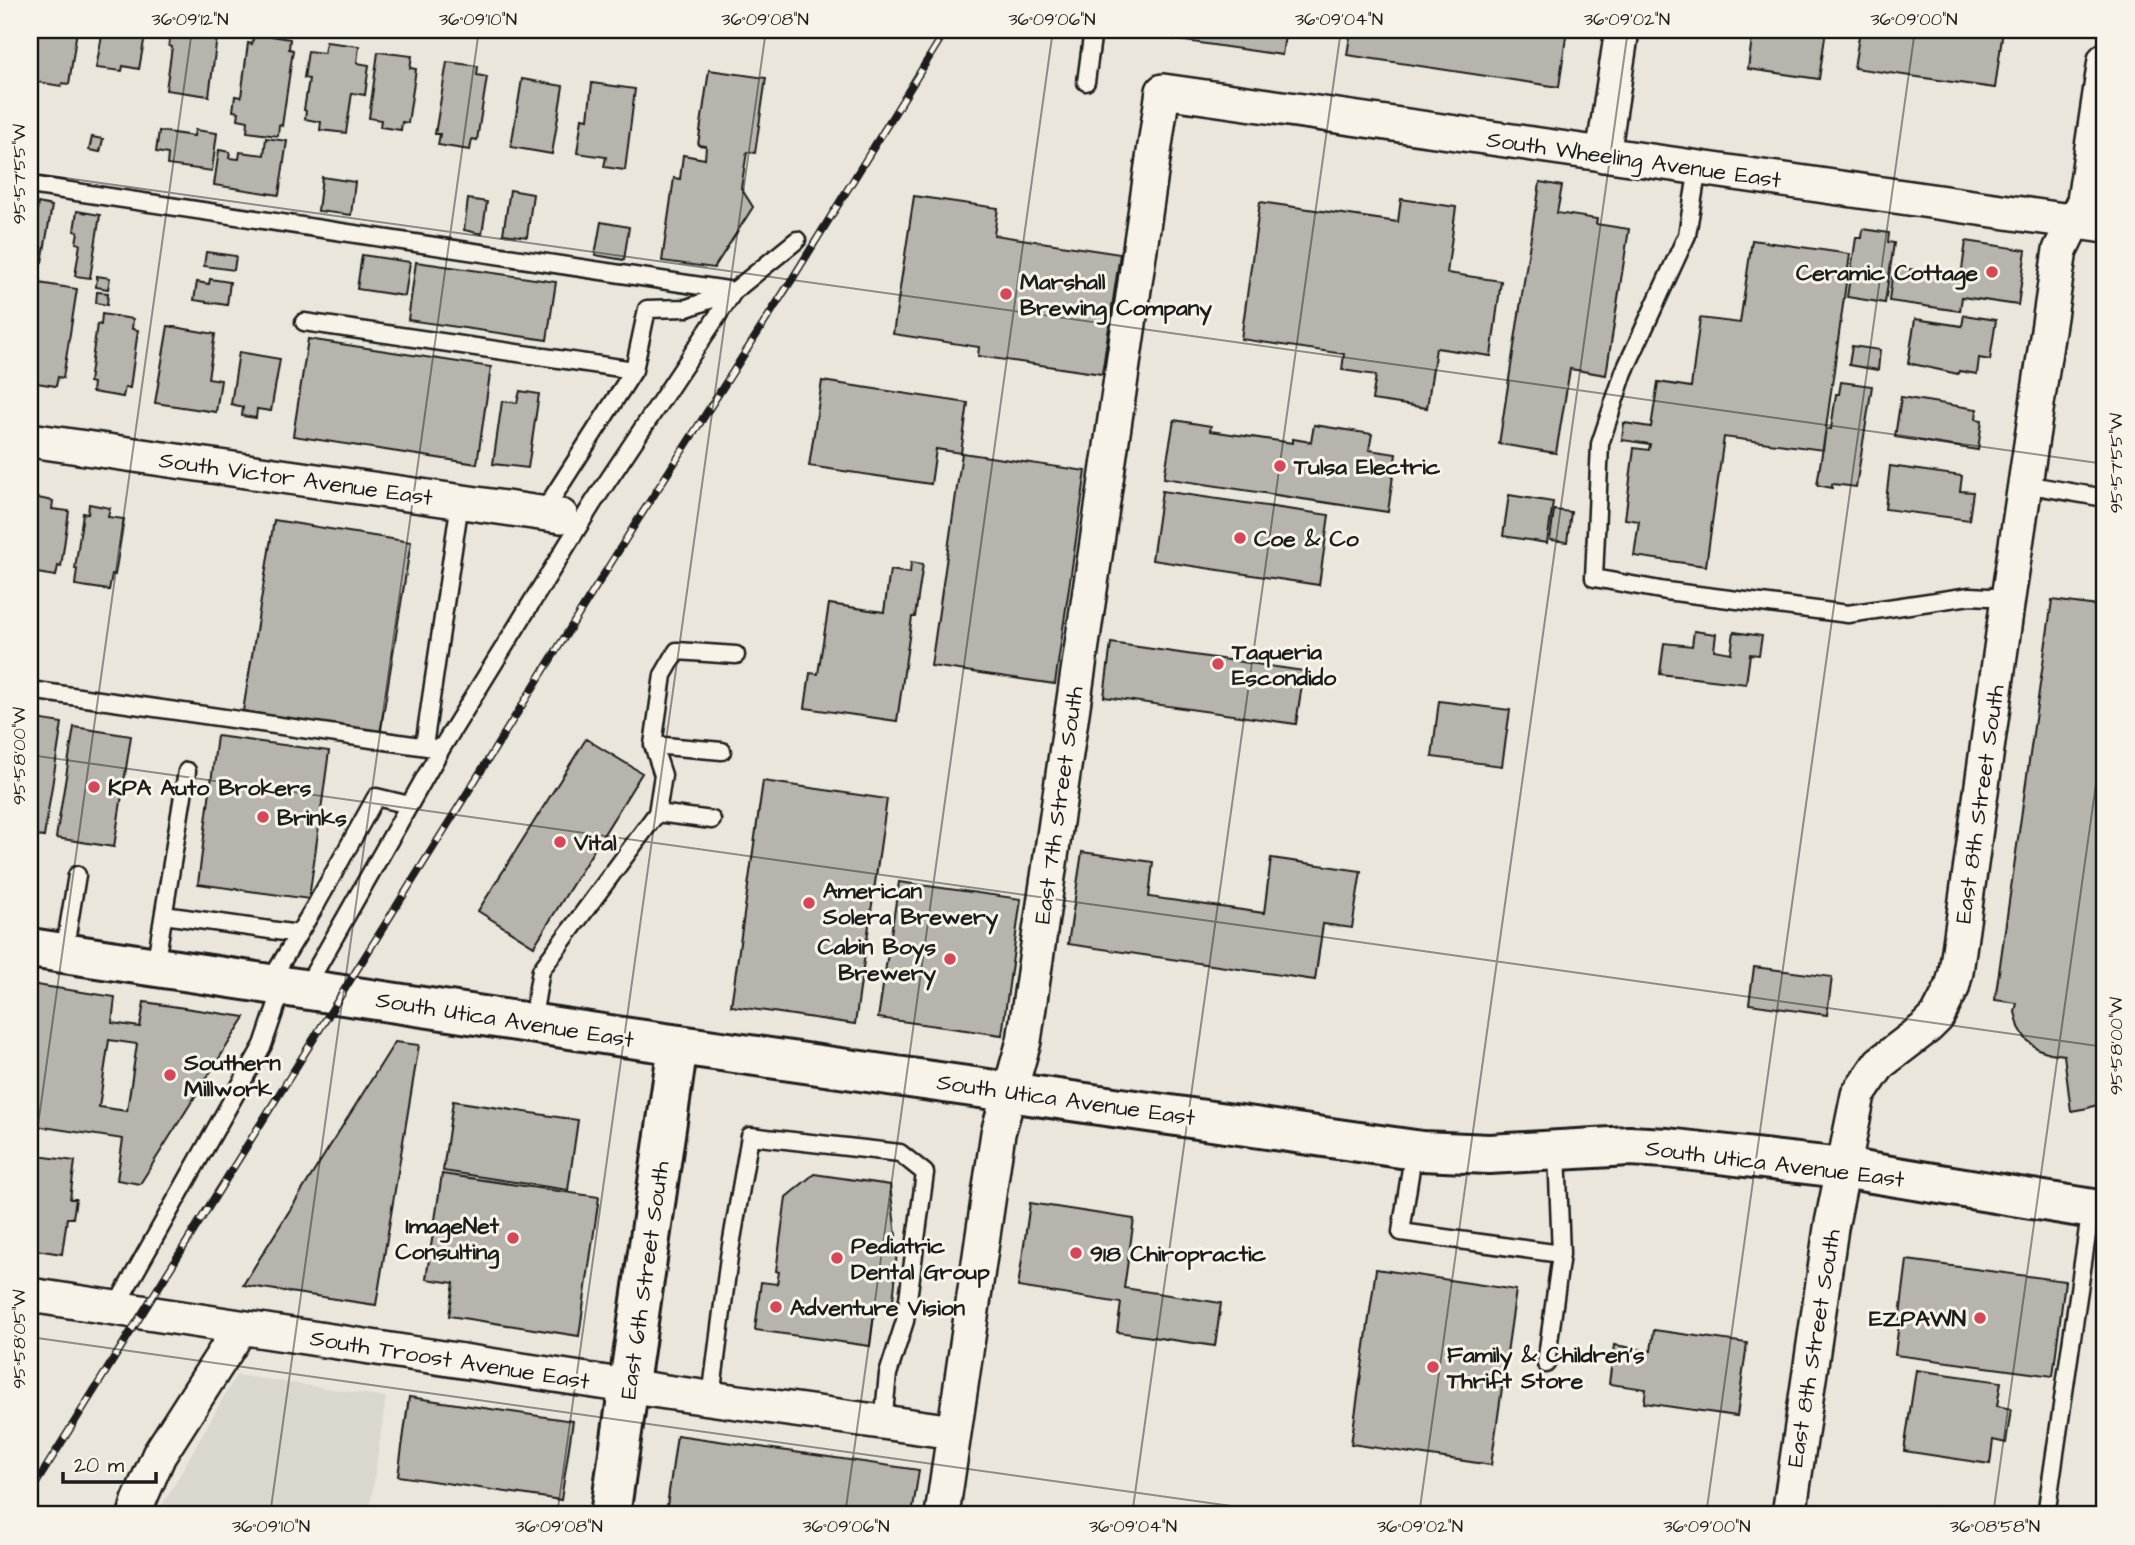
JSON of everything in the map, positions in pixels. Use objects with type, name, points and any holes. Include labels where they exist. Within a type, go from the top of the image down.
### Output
[{"type":"main road","name":"South Utica Avenue East","points":[[47,950],[678,1045],[1451,1154],[1557,1152],[1629,1146],[1667,1148],[1842,1168],[2098,1210]]},
{"type":"main road","name":"East 6th Street South","points":[[610,1515],[678,1045]]},
{"type":"street","points":[[1603,155],[1622,30]]},
{"type":"street","name":"East 8th Street South","points":[[1788,1515],[1831,1228],[1858,1095],[1881,1063],[1927,1027],[1946,1003],[1952,989],[2060,250],[2089,224],[2086,195],[2105,60]]},
{"type":"street","name":"South Wheeling Avenue East","points":[[1163,92],[2089,224]]},
{"type":"street","name":"East 7th Street South","points":[[942,1515],[998,1133],[1024,1041],[1163,92]]},
{"type":"street","name":"South Victor Avenue East","points":[[30,440],[552,515]]},
{"type":"street","name":"South Troost Avenue East","points":[[30,1295],[629,1386],[954,1432]]},
{"type":"street","points":[[135,1515],[159,1455],[241,1327]]},
{"type":"lane","points":[[1086,82],[1093,30]]},
{"type":"lane","points":[[1698,168],[1687,235],[1625,372],[1600,443],[1594,578],[1665,591],[1848,614],[1970,596],[2008,598]]},
{"type":"lane","points":[[30,185],[734,291]]},
{"type":"lane","points":[[286,986],[409,805],[593,503],[734,291],[797,240]]},
{"type":"lane","points":[[552,515],[634,370],[647,309],[687,308],[734,291]]},
{"type":"lane","points":[[304,322],[634,370]]},
{"type":"lane","points":[[2024,484],[2105,496]]},
{"type":"lane","points":[[424,746],[460,502]]},
{"type":"lane","points":[[532,1023],[541,970],[657,813],[663,775],[653,745],[663,675],[677,651],[736,655]]},
{"type":"lane","points":[[30,690],[441,749]]},
{"type":"lane","points":[[653,745],[722,751]]},
{"type":"lane","points":[[155,967],[187,771]]},
{"type":"lane","points":[[115,1308],[263,1045],[286,986],[298,934],[376,797],[409,805]]},
{"type":"lane","points":[[657,813],[712,820]]},
{"type":"lane","points":[[47,950],[77,876]]},
{"type":"lane","points":[[164,915],[298,934]]},
{"type":"lane","points":[[711,1398],[729,1257],[750,1136],[900,1153],[925,1173],[905,1321],[888,1374],[883,1422]]},
{"type":"lane","points":[[1414,1149],[1401,1232],[1561,1254]]},
{"type":"lane","points":[[1546,1364],[1561,1254],[1557,1152]]},
{"type":"lane","points":[[2046,1515],[2098,1210]]},
{"type":"shaded area","points":[[236,1375],[386,1397],[369,1515],[157,1515]]},
{"type":"building","points":[[30,30],[77,30],[69,84],[62,83],[61,86],[30,81]]},
{"type":"building","points":[[103,30],[146,30],[139,69],[123,66],[122,71],[96,68]]},
{"type":"building","points":[[171,30],[218,30],[209,96],[166,90],[172,47],[169,46]]},
{"type":"building","points":[[1145,30],[1286,30],[1282,55],[1144,35]]},
{"type":"building","points":[[1351,30],[1567,30],[1559,87],[1347,55]]},
{"type":"building","points":[[1753,30],[1826,30],[1819,79],[1748,69]]},
{"type":"building","points":[[1860,30],[2003,30],[1995,88],[1854,68]]},
{"type":"building","points":[[254,33],[290,39],[289,49],[293,50],[282,126],[279,125],[278,136],[247,132],[248,121],[238,119],[239,112],[233,111],[235,96],[241,97],[248,43],[252,44]]},
{"type":"building","points":[[326,42],[359,46],[357,63],[369,65],[365,95],[352,93],[346,133],[320,130],[321,122],[305,119],[309,79],[304,78],[308,51],[324,53]]},
{"type":"building","points":[[378,52],[412,56],[410,68],[416,69],[408,123],[402,122],[401,130],[380,127],[381,120],[369,118]]},
{"type":"building","points":[[447,62],[478,66],[477,75],[487,77],[477,140],[472,139],[470,150],[438,145],[440,134],[435,134]]},
{"type":"building","points":[[709,70],[766,78],[755,153],[747,152],[741,188],[753,207],[714,268],[662,261],[674,178],[680,179],[683,155],[705,159],[706,146],[698,145]]},
{"type":"building","points":[[522,79],[563,86],[552,154],[511,147]]},
{"type":"building","points":[[592,83],[635,89],[625,170],[604,167],[606,157],[577,153],[582,118],[588,119]]},
{"type":"building","points":[[195,130],[217,133],[212,171],[167,165],[168,154],[156,152],[159,131],[194,136]]},
{"type":"building","points":[[92,137],[103,139],[100,152],[89,150]]},
{"type":"building","points":[[266,138],[287,141],[279,195],[214,185],[219,150],[230,152],[229,158],[239,159],[240,152],[264,155]]},
{"type":"building","points":[[322,177],[355,182],[351,215],[318,211]]},
{"type":"building","points":[[1540,182],[1562,186],[1557,213],[1597,219],[1596,224],[1629,229],[1606,375],[1570,369],[1556,453],[1499,444]]},
{"type":"building","points":[[510,190],[533,194],[527,237],[503,234]]},
{"type":"building","name":"Marshall Brewing Company","points":[[914,196],[998,208],[994,235],[1120,254],[1102,374],[978,356],[979,347],[893,334]]},
{"type":"building","points":[[468,199],[487,202],[482,234],[464,230]]},
{"type":"building","points":[[1401,199],[1456,207],[1447,273],[1501,281],[1491,356],[1436,348],[1427,408],[1372,400],[1376,375],[1342,370],[1344,354],[1241,339],[1260,202],[1398,222]]},
{"type":"building","points":[[38,203],[52,206],[42,262],[30,260]]},
{"type":"building","points":[[77,211],[100,215],[90,278],[75,276],[80,244],[76,243],[78,232],[74,231]]},
{"type":"building","points":[[601,222],[629,227],[624,260],[595,255]]},
{"type":"building","points":[[1863,229],[1889,233],[1888,242],[1894,243],[1885,303],[1847,297],[1856,238],[1862,238]]},
{"type":"building","points":[[1752,240],[1850,254],[1823,450],[1724,437],[1706,566],[1634,556],[1639,521],[1625,519],[1634,448],[1649,450],[1650,444],[1622,440],[1624,423],[1651,427],[1658,382],[1691,387],[1700,318],[1740,323]]},
{"type":"building","name":"Ceramic Cottage","points":[[1966,241],[2026,250],[2018,305],[1962,297],[1960,311],[1889,301],[1896,267],[1961,277]]},
{"type":"building","points":[[206,252],[236,256],[234,270],[204,266]]},
{"type":"building","points":[[362,255],[410,262],[405,296],[357,289]]},
{"type":"building","points":[[416,262],[556,282],[547,340],[408,320]]},
{"type":"building","points":[[97,276],[110,278],[108,289],[96,287]]},
{"type":"building","points":[[210,279],[230,282],[227,305],[194,300],[197,282],[209,284]]},
{"type":"building","points":[[39,283],[77,289],[63,378],[58,377],[56,386],[30,382],[30,314],[34,315]]},
{"type":"building","points":[[97,292],[108,293],[107,305],[96,303]]},
{"type":"building","points":[[102,314],[133,319],[132,329],[138,330],[130,388],[125,387],[123,397],[92,392],[93,383],[89,382],[97,324],[101,325]]},
{"type":"building","points":[[1964,315],[1996,320],[1990,360],[1979,358],[1977,374],[1959,371],[1958,374],[1908,363],[1915,319],[1962,326]]},
{"type":"building","points":[[168,326],[215,334],[208,378],[221,380],[216,412],[155,403]]},
{"type":"building","points":[[308,339],[491,367],[477,464],[293,436]]},
{"type":"building","points":[[1852,346],[1880,350],[1878,370],[1849,365]]},
{"type":"building","points":[[239,352],[280,359],[271,411],[257,409],[256,418],[242,416],[243,407],[231,404]]},
{"type":"building","points":[[822,381],[968,403],[961,453],[936,449],[931,484],[809,466]]},
{"type":"building","points":[[1841,382],[1872,386],[1856,487],[1832,484],[1832,488],[1817,485],[1826,428],[1831,429],[1836,394],[1839,394]]},
{"type":"building","points":[[520,391],[539,394],[528,468],[493,464],[502,401],[517,403]]},
{"type":"building","points":[[1901,397],[1977,409],[1976,419],[1982,420],[1978,450],[1895,437]]},
{"type":"building","name":"Tulsa Electric","points":[[1174,420],[1211,426],[1210,431],[1293,443],[1293,439],[1311,442],[1314,425],[1372,434],[1369,450],[1396,454],[1388,512],[1164,478]]},
{"type":"building","points":[[962,453],[1086,471],[1055,684],[931,666]]},
{"type":"building","points":[[1890,466],[1962,476],[1960,491],[1973,492],[1969,520],[1885,509]]},
{"type":"building","name":"Coe & Co","points":[[1162,491],[1329,515],[1319,585],[1152,560]]},
{"type":"building","points":[[1509,495],[1553,502],[1547,543],[1503,536]]},
{"type":"building","points":[[33,497],[53,501],[52,509],[69,511],[61,567],[58,566],[56,576],[30,572],[30,506]]},
{"type":"building","points":[[89,504],[110,508],[108,517],[124,519],[115,575],[112,574],[109,590],[75,585],[83,513],[88,514]]},
{"type":"building","points":[[1554,510],[1571,512],[1567,542],[1550,540]]},
{"type":"building","points":[[274,520],[411,542],[380,734],[243,711]]},
{"type":"building","points":[[911,562],[923,564],[915,617],[912,617],[897,721],[805,708],[810,673],[818,674],[829,604],[884,612],[890,570],[910,573]]},
{"type":"building","points":[[2052,600],[2105,607],[2105,1102],[2071,1111],[2064,1055],[2038,1049],[2026,1039],[2019,1027],[2015,1012],[2017,1003],[1995,1000]]},
{"type":"building","points":[[1694,631],[1716,634],[1714,650],[1731,653],[1734,632],[1762,636],[1759,655],[1750,654],[1746,684],[1660,674],[1664,643],[1692,646]]},
{"type":"building","points":[[1111,643],[1304,671],[1296,724],[1104,697]]},
{"type":"building","points":[[1439,701],[1510,710],[1502,766],[1432,757]]},
{"type":"building","points":[[30,718],[62,723],[44,837],[30,835]]},
{"type":"building","name":"KPA Auto Brokers","points":[[74,727],[131,736],[114,847],[56,838]]},
{"type":"building","name":"Brinks","points":[[217,736],[329,751],[309,899],[198,884]]},
{"type":"building","name":"Vital","points":[[586,739],[642,773],[534,946],[478,911]]},
{"type":"building","name":"American Solera Brewery","points":[[763,781],[887,799],[855,1024],[731,1006]]},
{"type":"building","points":[[1082,852],[1153,862],[1149,897],[1264,913],[1271,858],[1361,871],[1352,928],[1323,924],[1315,980],[1068,944]]},
{"type":"building","name":"Cabin Boys Brewery","points":[[899,882],[1021,899],[1002,1035],[878,1018]]},
{"type":"building","points":[[1754,967],[1832,977],[1827,1015],[1749,1004]]},
{"type":"building","name":"Southern Millwork","points":[[30,984],[115,997],[112,1023],[140,1027],[144,1002],[245,1017],[140,1184],[117,1180],[123,1139],[30,1125]],"holes":[[[109,1040],[137,1044],[127,1111],[99,1107]]]},
{"type":"building","points":[[395,1042],[419,1045],[376,1305],[243,1285]]},
{"type":"building","points":[[453,1101],[578,1120],[568,1190],[443,1171]]},
{"type":"building","points":[[30,1155],[75,1161],[70,1199],[76,1199],[73,1218],[67,1218],[62,1254],[30,1249]]},
{"type":"building","name":"ImageNet Consulting","points":[[442,1174],[599,1197],[579,1336],[449,1316],[454,1283],[426,1279]]},
{"type":"building","name":"Pediatric Dental Group","points":[[814,1174],[890,1185],[897,1244],[892,1309],[875,1306],[870,1346],[755,1330],[761,1282],[777,1284],[779,1272],[776,1271],[786,1197]]},
{"type":"building","name":"918 Chiropractic","points":[[1030,1203],[1134,1219],[1124,1288],[1221,1303],[1215,1346],[1117,1332],[1121,1303],[1018,1287]]},
{"type":"building","name":"EZPAWN","points":[[1907,1260],[2065,1281],[2053,1376],[1895,1355]]},
{"type":"building","name":"Family & Children's Thrift Store","points":[[1376,1269],[1516,1290],[1491,1465],[1351,1444]]},
{"type":"building","points":[[1654,1330],[1747,1343],[1737,1416],[1644,1403],[1646,1389],[1609,1384],[1614,1345],[1651,1351]]},
{"type":"building","points":[[1916,1370],[2001,1382],[1997,1406],[2011,1409],[2006,1443],[1993,1440],[1990,1464],[1904,1451]]},
{"type":"building","points":[[409,1397],[573,1421],[561,1500],[398,1476]]},
{"type":"building","points":[[677,1435],[919,1470],[912,1515],[734,1515],[667,1506]]},
{"type":"building","points":[[1936,1507],[1973,1510],[1972,1513],[1982,1515],[1935,1515]]},
{"type":"railway","points":[[30,1493],[946,30]]},
{"type":"place","name":"Ceramic Cottage","points":[[1992,272]]},
{"type":"place","name":"Marshall Brewing Company","points":[[1006,294]]},
{"type":"place","name":"Tulsa Electric","points":[[1280,466]]},
{"type":"place","name":"Coe & Co","points":[[1240,538]]},
{"type":"place","name":"Taqueria Escondido","points":[[1218,664]]},
{"type":"place","name":"KPA Auto Brokers","points":[[94,787]]},
{"type":"place","name":"Brinks","points":[[263,817]]},
{"type":"place","name":"Vital","points":[[560,842]]},
{"type":"place","name":"American Solera Brewery","points":[[809,903]]},
{"type":"place","name":"Cabin Boys Brewery","points":[[950,959]]},
{"type":"place","name":"Southern Millwork","points":[[170,1075]]},
{"type":"place","name":"ImageNet Consulting","points":[[513,1238]]},
{"type":"place","name":"918 Chiropractic","points":[[1076,1253]]},
{"type":"place","name":"Pediatric Dental Group","points":[[837,1258]]},
{"type":"place","name":"Adventure Vision","points":[[776,1307]]},
{"type":"place","name":"EZPAWN","points":[[1980,1318]]},
{"type":"place","name":"Family & Children's Thrift Store","points":[[1433,1367]]}]
